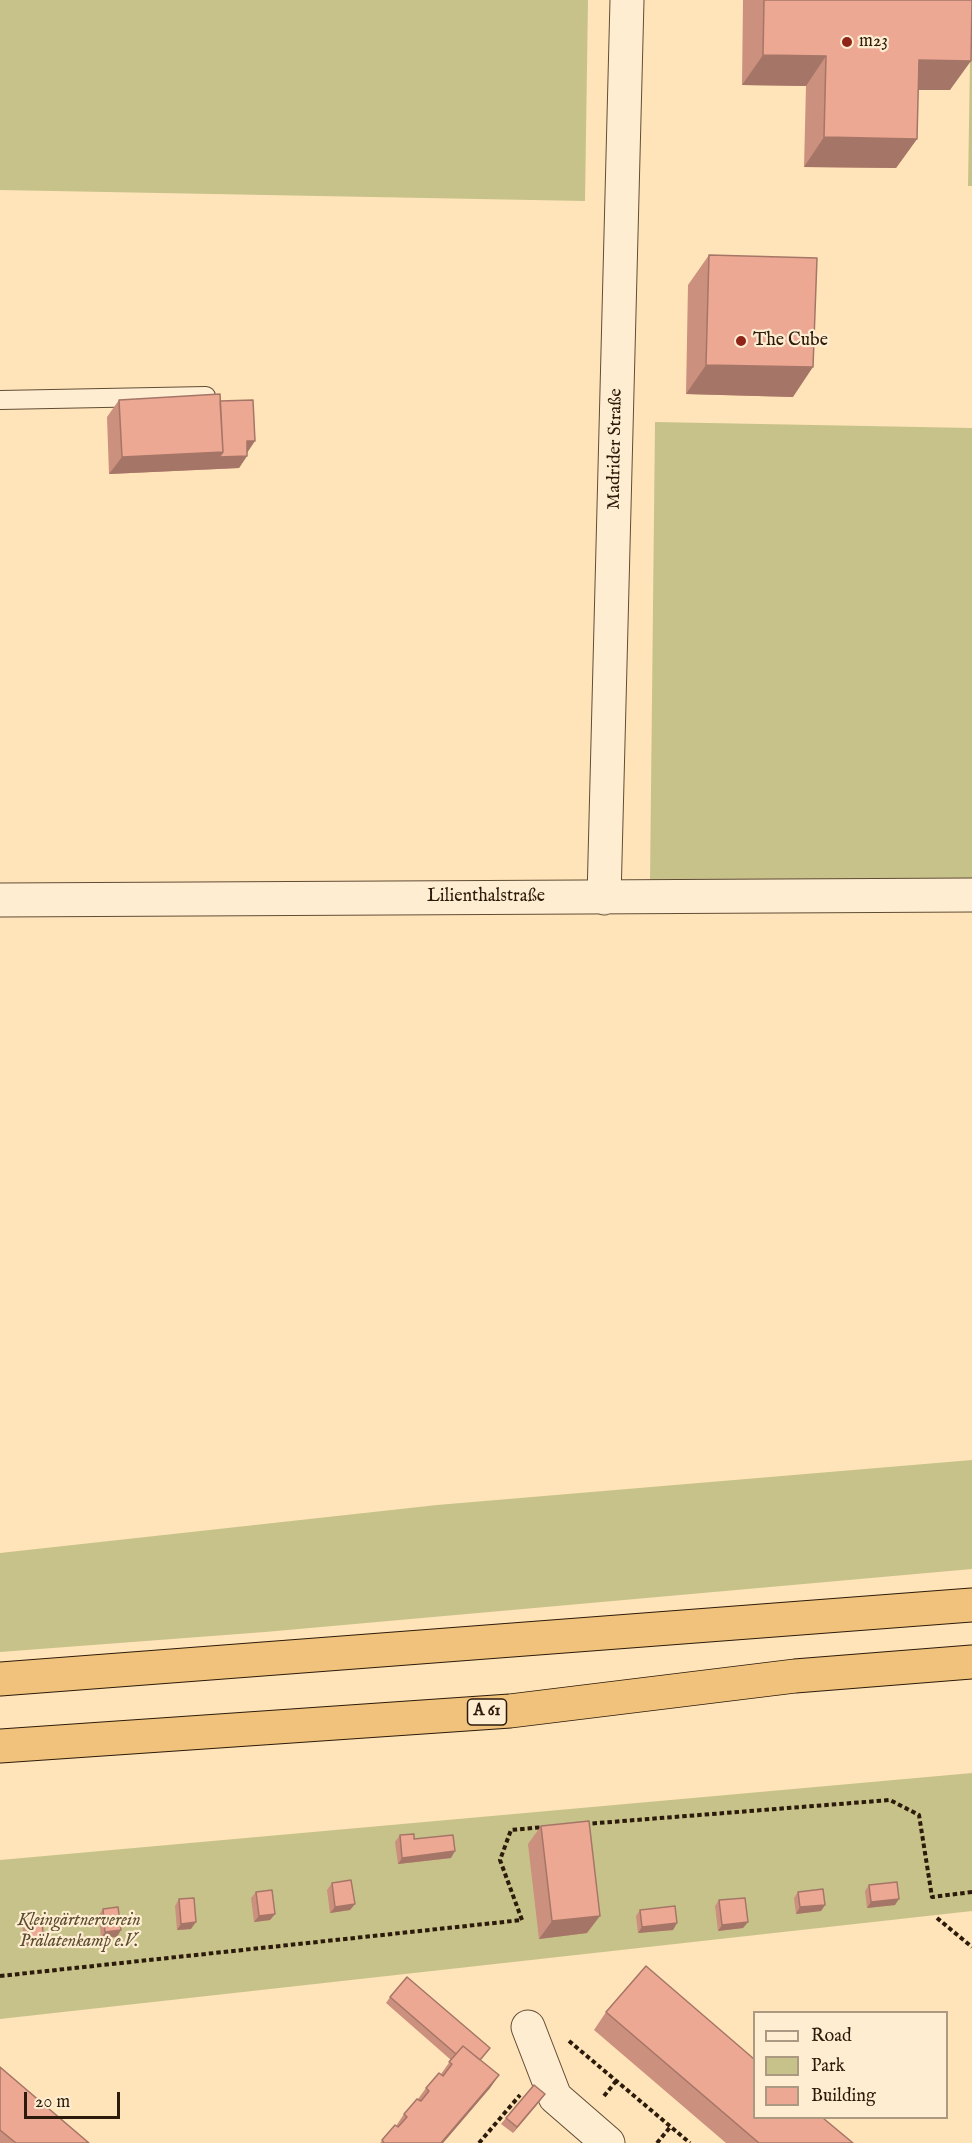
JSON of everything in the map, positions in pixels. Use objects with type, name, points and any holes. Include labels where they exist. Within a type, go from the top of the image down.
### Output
[{"type":"highway","points":[[0,1679],[972,1605]]},
{"type":"highway","name":"A 61","points":[[0,1746],[510,1711],[795,1676],[972,1662]]},
{"type":"street","name":"Madrider Straße","points":[[604,898],[627,0]]},
{"type":"street","name":"Lilienthalstraße","points":[[0,900],[972,895]]},
{"type":"street","points":[[528,2027],[555,2097],[608,2143]]},
{"type":"lane","points":[[0,400],[206,396]]},
{"type":"path","points":[[582,1824],[890,1800],[919,1815],[932,1897],[972,1892]]},
{"type":"path","points":[[0,1976],[522,1920],[500,1860],[511,1830],[546,1827]]},
{"type":"path","points":[[937,1918],[972,1947]]},
{"type":"path","points":[[528,2027],[572,2042],[690,2143]]},
{"type":"path","points":[[479,2143],[525,2088],[546,2073]]},
{"type":"path","points":[[657,2143],[671,2127]]},
{"type":"green space","points":[[0,0],[588,0],[585,201],[0,190]]},
{"type":"green space","points":[[971,0],[972,186],[968,186]]},
{"type":"green space","points":[[655,422],[972,428],[972,878],[650,882]]},
{"type":"green space","points":[[972,1460],[972,1569],[265,1632],[0,1652],[0,1553],[437,1505]]},
{"type":"green space","name":"Kleingärtnerverein Prälatenkamp e.V.","points":[[972,1773],[972,1911],[0,2019],[0,1860]]},
{"type":"building","name":"m23","points":[[764,0],[972,0],[971,61],[919,60],[917,139],[824,137],[826,56],[763,55]]},
{"type":"building","points":[[709,255],[817,258],[813,367],[706,365]]},
{"type":"building","points":[[220,394],[223,452],[122,457],[119,400]]},
{"type":"building","points":[[253,400],[255,441],[247,441],[247,456],[219,457],[223,452],[220,401]]},
{"type":"building","points":[[589,1821],[600,1916],[552,1921],[541,1826]]},
{"type":"building","points":[[414,1834],[414,1839],[453,1835],[455,1851],[402,1858],[400,1835]]},
{"type":"building","points":[[351,1880],[355,1904],[335,1907],[332,1883]]},
{"type":"building","points":[[897,1882],[899,1899],[871,1902],[869,1885]]},
{"type":"building","points":[[823,1889],[825,1905],[800,1907],[798,1892]]},
{"type":"building","points":[[272,1890],[275,1914],[259,1916],[256,1892]]},
{"type":"building","points":[[194,1898],[196,1922],[181,1924],[179,1899]]},
{"type":"building","points":[[745,1898],[748,1922],[722,1925],[719,1900]]},
{"type":"building","points":[[675,1906],[677,1923],[642,1927],[640,1910]]},
{"type":"building","points":[[118,1907],[121,1930],[105,1932],[103,1909]]},
{"type":"building","points":[[41,1916],[44,1939],[29,1940],[26,1917]]},
{"type":"building","points":[[646,1966],[753,2058],[753,2119],[824,2119],[853,2143],[759,2143],[606,2012]]},
{"type":"building","points":[[407,1977],[490,2048],[480,2060],[463,2046],[456,2054],[390,1997]]},
{"type":"building","points":[[463,2046],[499,2075],[441,2143],[384,2143],[382,2140],[395,2125],[398,2127],[407,2117],[404,2114],[417,2099],[421,2101],[429,2091],[426,2088],[439,2073],[443,2076],[452,2064],[449,2062]]},
{"type":"building","points":[[0,2067],[89,2143],[16,2143],[0,2130]]},
{"type":"building","points":[[534,2085],[545,2094],[517,2127],[506,2118]]},
{"type":"place","name":"m23","points":[[847,42]]},
{"type":"place","name":"The Cube","points":[[741,341]]}]
